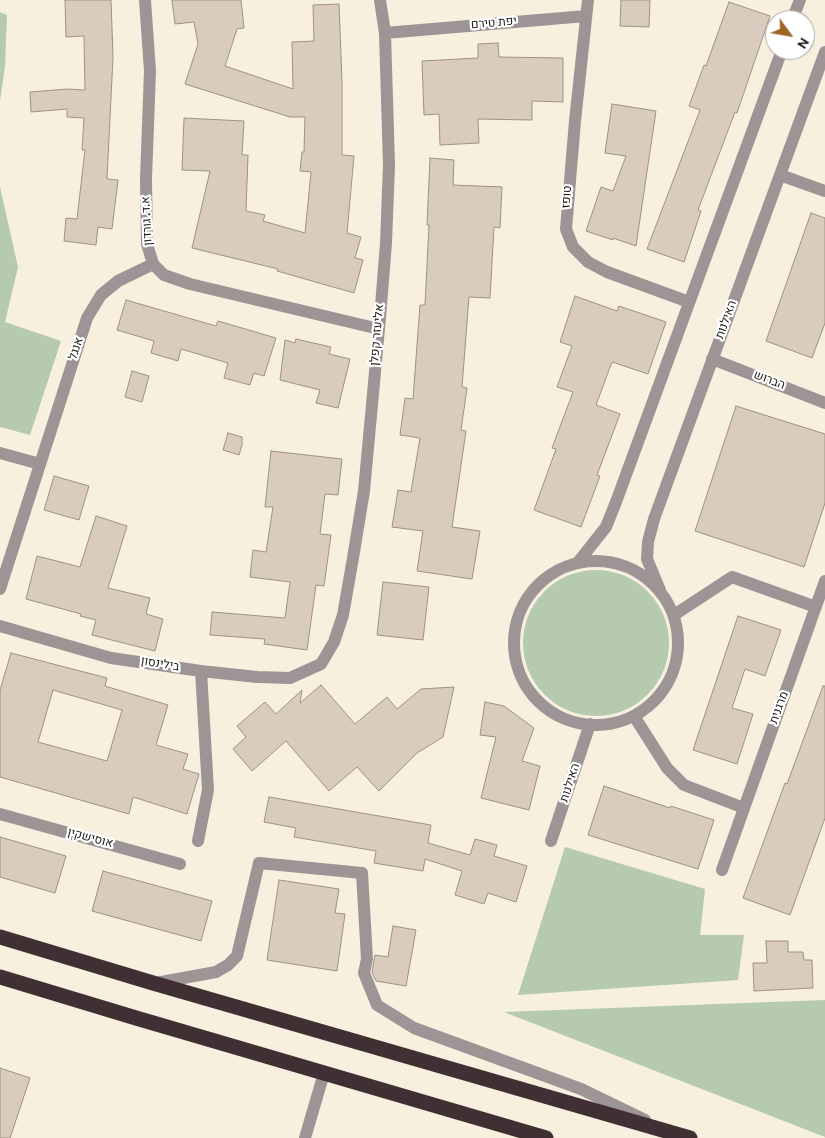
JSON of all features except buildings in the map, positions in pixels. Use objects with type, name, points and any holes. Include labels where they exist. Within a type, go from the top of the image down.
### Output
[{"type":"highway","points":[[0,937],[153,984],[690,1138]]},
{"type":"highway","points":[[0,977],[546,1138]]},
{"type":"street","name":"א.ד. גורדון","points":[[145,0],[150,71],[146,180],[147,244],[153,264],[164,274],[190,284],[379,329]]},
{"type":"street","name":"אליעזר קפלן","points":[[321,664],[334,642],[343,615],[350,577],[364,491],[379,329],[386,243],[389,165],[384,33],[380,0]]},
{"type":"street","points":[[586,16],[588,0]]},
{"type":"street","name":"יפת טירם","points":[[384,33],[586,16]]},
{"type":"street","name":"טופז","points":[[586,16],[566,229],[573,247],[588,262],[607,272],[689,302]]},
{"type":"street","name":"האילנות","points":[[660,590],[647,559],[648,542],[654,519],[825,52]]},
{"type":"street","points":[[579,561],[606,527],[778,60]]},
{"type":"street","points":[[780,175],[825,191]]},
{"type":"street","name":"אנגל","points":[[0,589],[87,318],[102,295],[118,282],[153,264]]},
{"type":"street","name":"הברוש","points":[[712,359],[825,403]]},
{"type":"street","points":[[0,453],[40,464]]},
{"type":"street","points":[[608,560],[638,571],[660,590],[674,615],[678,643],[673,672],[657,699],[634,716],[607,725],[578,724],[551,713],[532,696],[518,670],[513,642],[518,614],[531,592],[552,572],[579,561],[608,560]]},
{"type":"street","points":[[674,615],[732,577],[816,607]]},
{"type":"street","name":"מרגנית","points":[[722,870],[825,581]]},
{"type":"street","name":"בילינסון","points":[[0,626],[111,658],[201,671],[257,677],[290,678],[321,664]]},
{"type":"street","points":[[198,841],[208,790],[201,671]]},
{"type":"street","points":[[634,716],[666,768],[684,785],[744,808]]},
{"type":"street","name":"האילנות","points":[[551,841],[590,724]]},
{"type":"street","name":"אוסישקין","points":[[0,814],[180,864]]},
{"type":"street","points":[[153,984],[216,972],[238,956],[259,864],[362,873],[367,959],[364,973],[377,1005],[414,1028],[581,1090],[672,1133]]},
{"type":"street","points":[[304,1138],[324,1072]]},
{"type":"green space","points":[[0,12],[7,15],[5,66],[0,101]]},
{"type":"green space","points":[[0,187],[18,267],[5,322],[61,341],[30,435],[0,427]]},
{"type":"green space","points":[[596,570],[624,576],[647,592],[663,615],[669,643],[663,671],[647,694],[624,710],[596,716],[568,710],[545,694],[529,671],[523,643],[529,615],[545,592],[568,576]]},
{"type":"green space","points":[[565,847],[705,889],[700,935],[744,935],[738,980],[518,995]]},
{"type":"green space","points":[[825,1000],[825,1137],[504,1012]]}]
